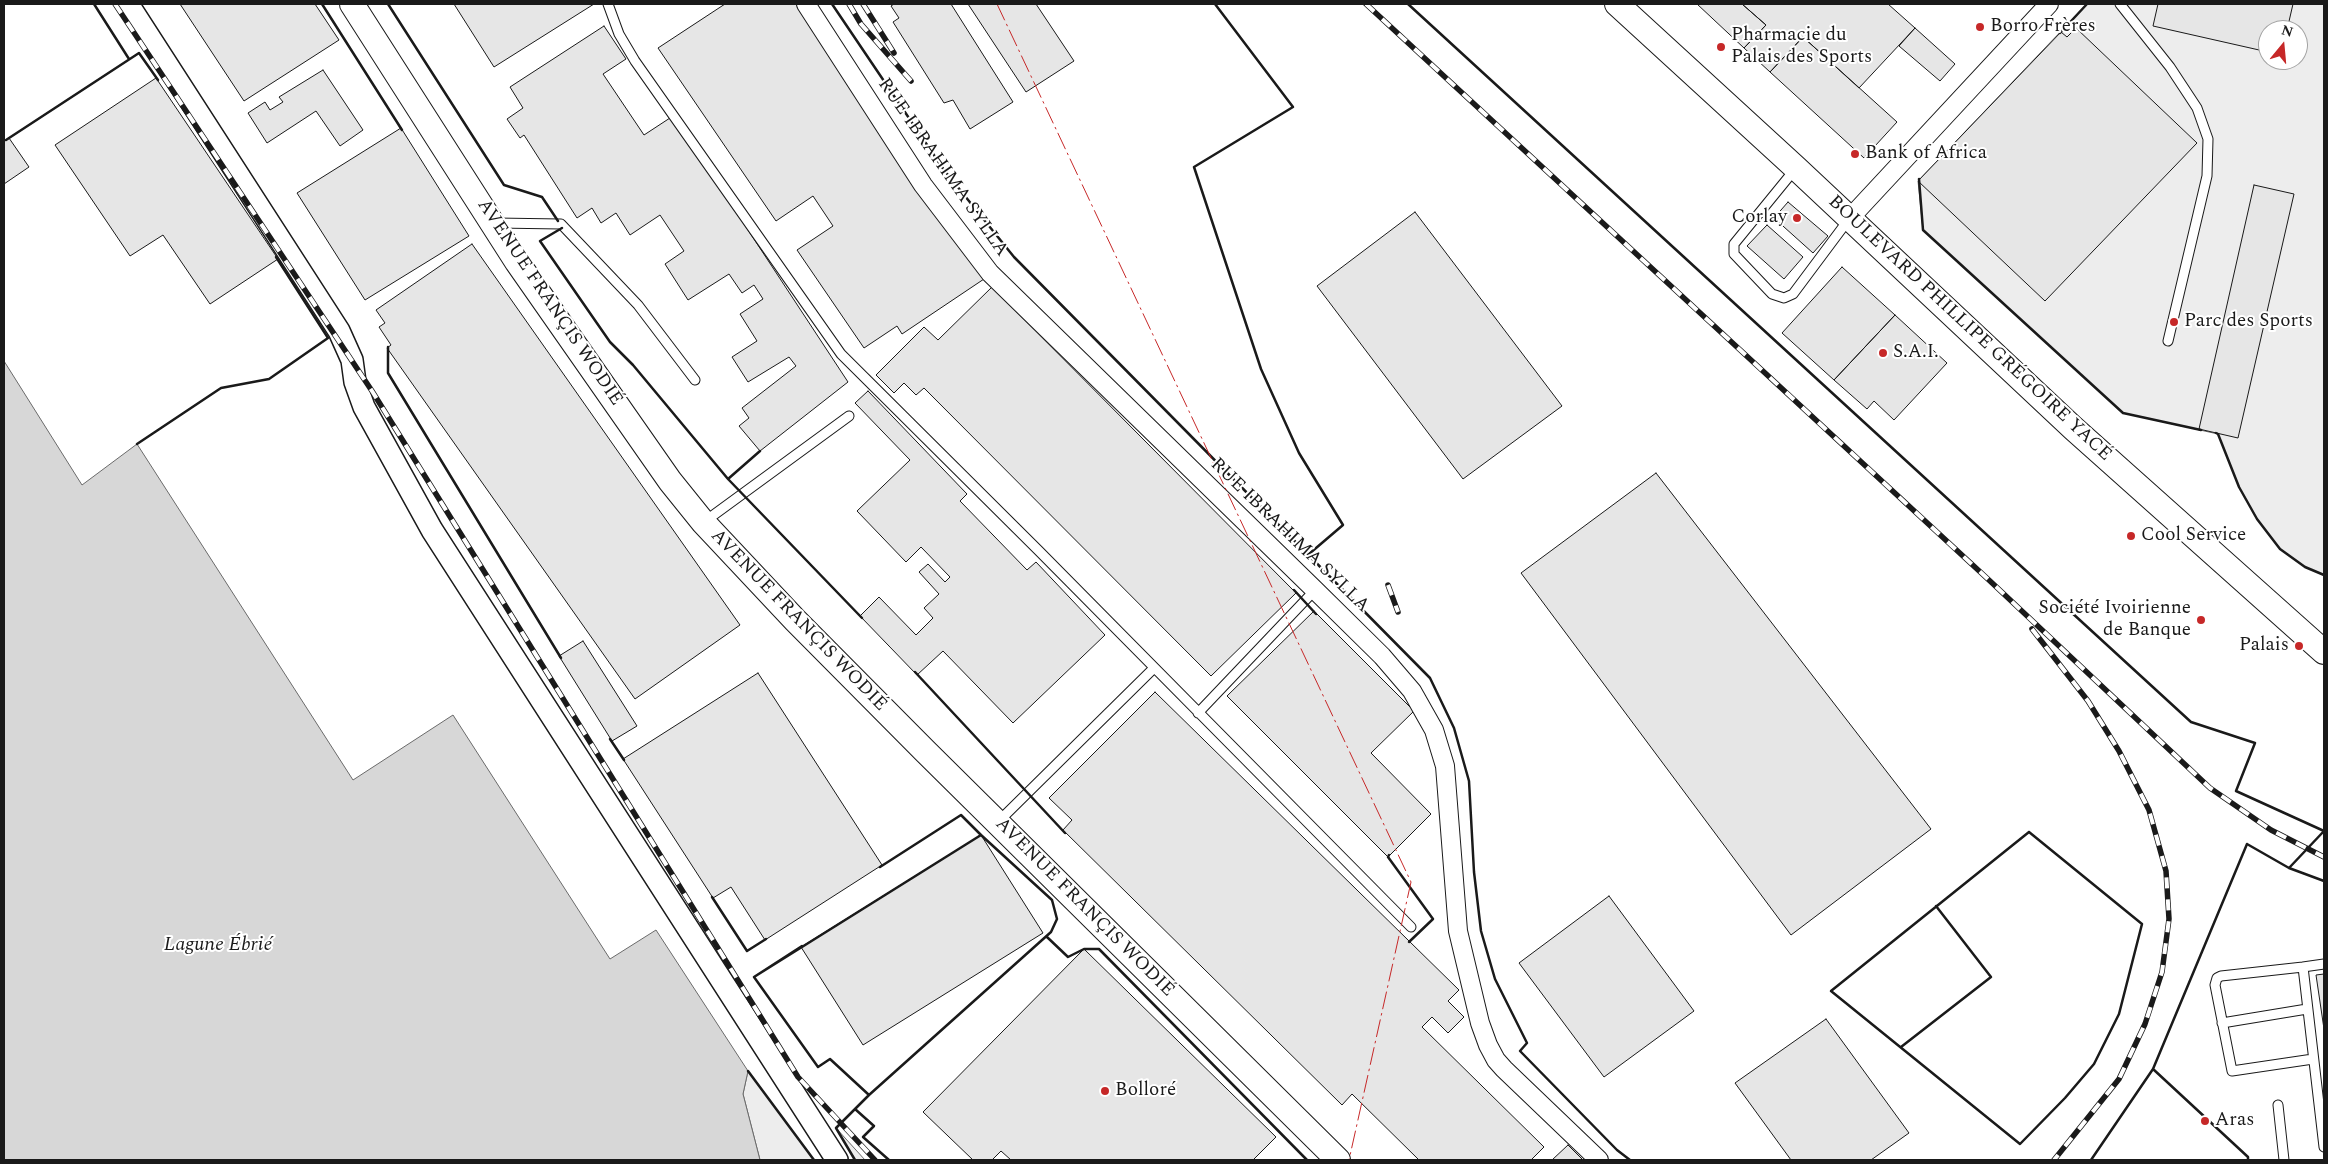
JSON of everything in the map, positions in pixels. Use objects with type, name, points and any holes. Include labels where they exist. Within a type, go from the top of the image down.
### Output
[{"type":"main road","name":"AVENUE FRANÇIS WODIÉ","points":[[352,4],[517,262],[670,481],[704,522],[795,620],[1338,1160]]},
{"type":"main road","name":"BOULEVARD PHILLIPE GRÉGOIRE YACÉ","points":[[1617,4],[1850,218],[2074,428],[2324,651]]},
{"type":"street","points":[[128,4],[340,331],[352,360],[355,382],[364,407],[432,530],[837,1160]]},
{"type":"street","name":"RUE IBRAHIMA SYLLA","points":[[806,4],[923,185],[990,273],[1382,656],[1412,691],[1434,730],[1445,766],[1458,931],[1480,1023],[1488,1045],[1496,1060],[1504,1069],[1599,1160]]},
{"type":"street","points":[[1850,218],[2049,4]]},
{"type":"lane","points":[[608,4],[619,34],[635,61],[841,354],[1411,928]]},
{"type":"lane","points":[[2120,4],[2170,67],[2198,108],[2208,138],[2208,176],[2168,341]]},
{"type":"lane","points":[[1796,168],[1734,244],[1734,254],[1772,294],[1784,298],[1793,294],[1850,218]]},
{"type":"lane","points":[[493,222],[561,224],[638,305],[695,380]]},
{"type":"lane","points":[[704,522],[849,416]]},
{"type":"lane","points":[[1198,713],[1315,590]]},
{"type":"lane","points":[[997,822],[1154,668]]},
{"type":"lane","points":[[2313,1059],[2232,1071],[2215,985],[2217,978],[2221,976],[2324,964]]},
{"type":"lane","points":[[2303,967],[2324,1147]]},
{"type":"lane","points":[[2222,1023],[2307,1009]]},
{"type":"lane","points":[[2278,1105],[2284,1160]]},
{"type":"shaded area","name":"Parc des Sports","points":[[2087,4],[2324,4],[2324,575],[2305,567],[2280,549],[2257,519],[2239,487],[2218,434],[2123,413],[1923,230],[1918,181]]},
{"type":"shaded area","points":[[748,1071],[814,1160],[760,1160],[743,1094]]},
{"type":"shaded area","points":[[836,1128],[865,1160],[855,1160]]},
{"type":"water","name":"Lagune Ébrié","points":[[4,361],[82,485],[137,444],[353,780],[453,715],[610,959],[656,930],[748,1071],[743,1094],[760,1160],[4,1160]]},
{"type":"building","points":[[180,4],[315,4],[339,40],[244,101]]},
{"type":"building","points":[[454,4],[594,4],[494,67]]},
{"type":"building","points":[[725,4],[796,4],[984,279],[902,334],[897,326],[864,348],[797,250],[833,226],[813,196],[776,221],[658,48]]},
{"type":"building","points":[[894,4],[951,4],[1013,102],[970,129],[953,100],[944,103],[893,22],[899,18],[891,6]]},
{"type":"building","points":[[968,4],[1036,4],[1074,61],[1026,92]]},
{"type":"building","points":[[1697,4],[1742,4],[1766,25],[1744,48]]},
{"type":"building","points":[[1742,4],[1888,4],[1915,28],[1859,88],[1803,37],[1770,72],[1744,48],[1766,25]]},
{"type":"building","points":[[2158,4],[2293,4],[2289,20],[2258,20],[2258,50],[2153,26]]},
{"type":"building","points":[[604,26],[626,59],[603,74],[644,135],[673,116],[848,382],[760,451],[739,426],[749,418],[742,408],[796,366],[789,357],[748,382],[732,357],[757,341],[740,314],[763,299],[754,285],[742,293],[729,274],[688,300],[665,264],[684,251],[660,215],[630,235],[616,213],[601,223],[592,208],[577,218],[524,135],[520,138],[507,119],[523,108],[510,87]]},
{"type":"building","points":[[1915,28],[1955,64],[1940,81],[1899,46]]},
{"type":"building","points":[[2076,28],[2197,143],[2045,301],[1918,181],[2061,32],[2067,37]]},
{"type":"building","points":[[1803,37],[1897,122],[1864,158],[1770,72]]},
{"type":"building","points":[[323,70],[363,130],[340,146],[316,111],[267,143],[248,113],[265,102],[270,110],[283,102],[279,97]]},
{"type":"building","points":[[156,78],[278,259],[210,304],[163,235],[130,256],[55,145]]},
{"type":"building","points":[[401,128],[469,236],[365,300],[297,193]]},
{"type":"building","points":[[9,138],[29,167],[4,184],[4,141]]},
{"type":"building","points":[[2254,185],[2294,194],[2238,438],[2199,429]]},
{"type":"building","points":[[1788,202],[1828,236],[1813,253],[1774,218]]},
{"type":"building","points":[[1415,212],[1562,406],[1463,479],[1317,286]]},
{"type":"building","points":[[1767,225],[1803,257],[1784,279],[1747,246]]},
{"type":"building","points":[[472,244],[740,625],[635,699],[387,348],[391,345],[379,327],[385,323],[376,310]]},
{"type":"building","points":[[1842,267],[1895,315],[1834,380],[1782,333]]},
{"type":"building","points":[[992,287],[1296,593],[1211,676],[924,388],[916,395],[904,383],[894,393],[876,375],[924,327],[938,340]]},
{"type":"building","points":[[1895,315],[1947,363],[1894,420],[1874,401],[1867,409],[1834,380]]},
{"type":"building","points":[[868,391],[967,494],[960,501],[1027,570],[1036,562],[1105,635],[1013,723],[943,651],[917,675],[860,616],[879,597],[916,635],[933,618],[924,608],[939,594],[919,572],[928,564],[945,582],[950,577],[921,547],[906,562],[857,511],[910,460],[855,403]]},
{"type":"building","points":[[1656,473],[1931,829],[1791,935],[1521,573]]},
{"type":"building","points":[[1314,611],[1414,711],[1371,753],[1431,814],[1388,857],[1227,696]]},
{"type":"building","points":[[583,641],[637,726],[612,741],[559,656]]},
{"type":"building","points":[[758,673],[882,865],[765,940],[731,887],[713,898],[623,759]]},
{"type":"building","points":[[1155,692],[1459,990],[1448,1001],[1464,1017],[1448,1033],[1432,1017],[1422,1027],[1544,1147],[1531,1160],[1419,1160],[1352,1094],[1342,1105],[1063,830],[1072,820],[1049,798]]},
{"type":"building","points":[[981,835],[1043,933],[863,1045],[801,947]]},
{"type":"building","points":[[1609,896],[1694,1011],[1604,1077],[1519,963]]},
{"type":"building","points":[[1084,949],[1276,1137],[1253,1160],[1011,1160],[1001,1151],[992,1160],[973,1160],[923,1112]]},
{"type":"building","points":[[2324,974],[2324,1029],[2316,975]]},
{"type":"building","points":[[1826,1019],[1909,1133],[1871,1160],[1791,1160],[1735,1083]]},
{"type":"building","points":[[1568,1145],[1583,1160],[1552,1160]]},
{"type":"railway","points":[[115,4],[372,391],[798,1077],[875,1160]]},
{"type":"railway","points":[[849,4],[861,24],[911,81]]},
{"type":"railway","points":[[863,4],[894,53]]},
{"type":"railway","points":[[1366,4],[1990,581],[2210,788],[2271,830],[2324,857]]},
{"type":"railway","points":[[1388,585],[1398,612]]},
{"type":"railway","points":[[2032,629],[2088,701],[2119,751],[2149,810],[2166,871],[2169,919],[2162,972],[2145,1024],[2119,1079],[2054,1160]]},
{"type":"wall","points":[[94,4],[129,59]]},
{"type":"wall","points":[[322,4],[402,130]]},
{"type":"wall","points":[[388,4],[504,185],[542,197],[558,221]]},
{"type":"wall","points":[[832,4],[944,170],[1014,257],[1430,678],[1454,728],[1469,781],[1474,872],[1481,931],[1495,979],[1527,1043],[1520,1051],[1617,1150],[1630,1160]]},
{"type":"wall","points":[[1215,4],[1293,107],[1194,167],[1261,369],[1299,453],[1343,525],[1309,554]]},
{"type":"wall","points":[[1408,4],[2191,722],[2255,743],[2236,791],[2324,831]]},
{"type":"wall","points":[[2060,33],[2087,4]]},
{"type":"wall","points":[[6,140],[139,53],[158,80]]},
{"type":"wall","points":[[1919,179],[1923,230],[2123,413],[2201,430]]},
{"type":"wall","points":[[562,228],[540,241],[610,342],[633,365],[728,479],[862,618]]},
{"type":"wall","points":[[137,444],[221,388],[269,379],[328,338],[276,257]]},
{"type":"wall","points":[[388,347],[388,373],[561,658]]},
{"type":"wall","points":[[2216,433],[2239,487],[2257,519],[2280,549],[2305,567],[2324,575]]},
{"type":"wall","points":[[728,479],[760,451]]},
{"type":"wall","points":[[1294,590],[1316,614]]},
{"type":"wall","points":[[915,672],[1065,833]]},
{"type":"wall","points":[[610,739],[624,760]]},
{"type":"wall","points":[[880,867],[961,815],[981,835],[979,836]]},
{"type":"wall","points":[[2289,868],[2324,831]]},
{"type":"wall","points":[[2029,832],[2142,924],[2119,1014],[2094,1064],[2065,1098],[2020,1144],[1831,991],[2029,832]]},
{"type":"wall","points":[[981,835],[1052,900],[1057,919],[1051,932],[869,1095],[830,1059],[818,1067],[754,977],[981,835]]},
{"type":"wall","points":[[2091,1160],[2153,1069],[2247,844],[2289,868],[2324,881]]},
{"type":"wall","points":[[1389,855],[1388,857],[1433,919],[1409,942]]},
{"type":"wall","points":[[712,897],[747,951],[766,939]]},
{"type":"wall","points":[[1901,1047],[1991,977],[1936,906]]},
{"type":"wall","points":[[1047,937],[1068,957],[1084,949],[1099,949],[1307,1160]]},
{"type":"wall","points":[[802,946],[754,977],[818,1067],[830,1059],[869,1095],[836,1128],[855,1160]]},
{"type":"wall","points":[[2153,1069],[2248,1157],[2248,1160]]},
{"type":"wall","points":[[748,1071],[814,1160]]},
{"type":"wall","points":[[855,1109],[874,1126],[863,1137],[889,1160]]},
{"type":"power","points":[[997,4],[1411,882],[1349,1160]]},
{"type":"place","name":"Borro Frères","points":[[1980,27]]},
{"type":"place","name":"Pharmacie du Palais des Sports","points":[[1721,47]]},
{"type":"place","name":"Bank of Africa","points":[[1855,154]]},
{"type":"place","name":"Corlay","points":[[1797,218]]},
{"type":"place","name":"Parc des Sports","points":[[2174,322]]},
{"type":"place","name":"S.A.I.","points":[[1883,353]]},
{"type":"place","name":"Cool Service","points":[[2131,536]]},
{"type":"place","name":"Société Ivoirienne de Banque","points":[[2201,620]]},
{"type":"place","name":"Palais","points":[[2299,646]]},
{"type":"place","name":"Bolloré","points":[[1105,1091]]},
{"type":"place","name":"Aras","points":[[2205,1121]]}]
